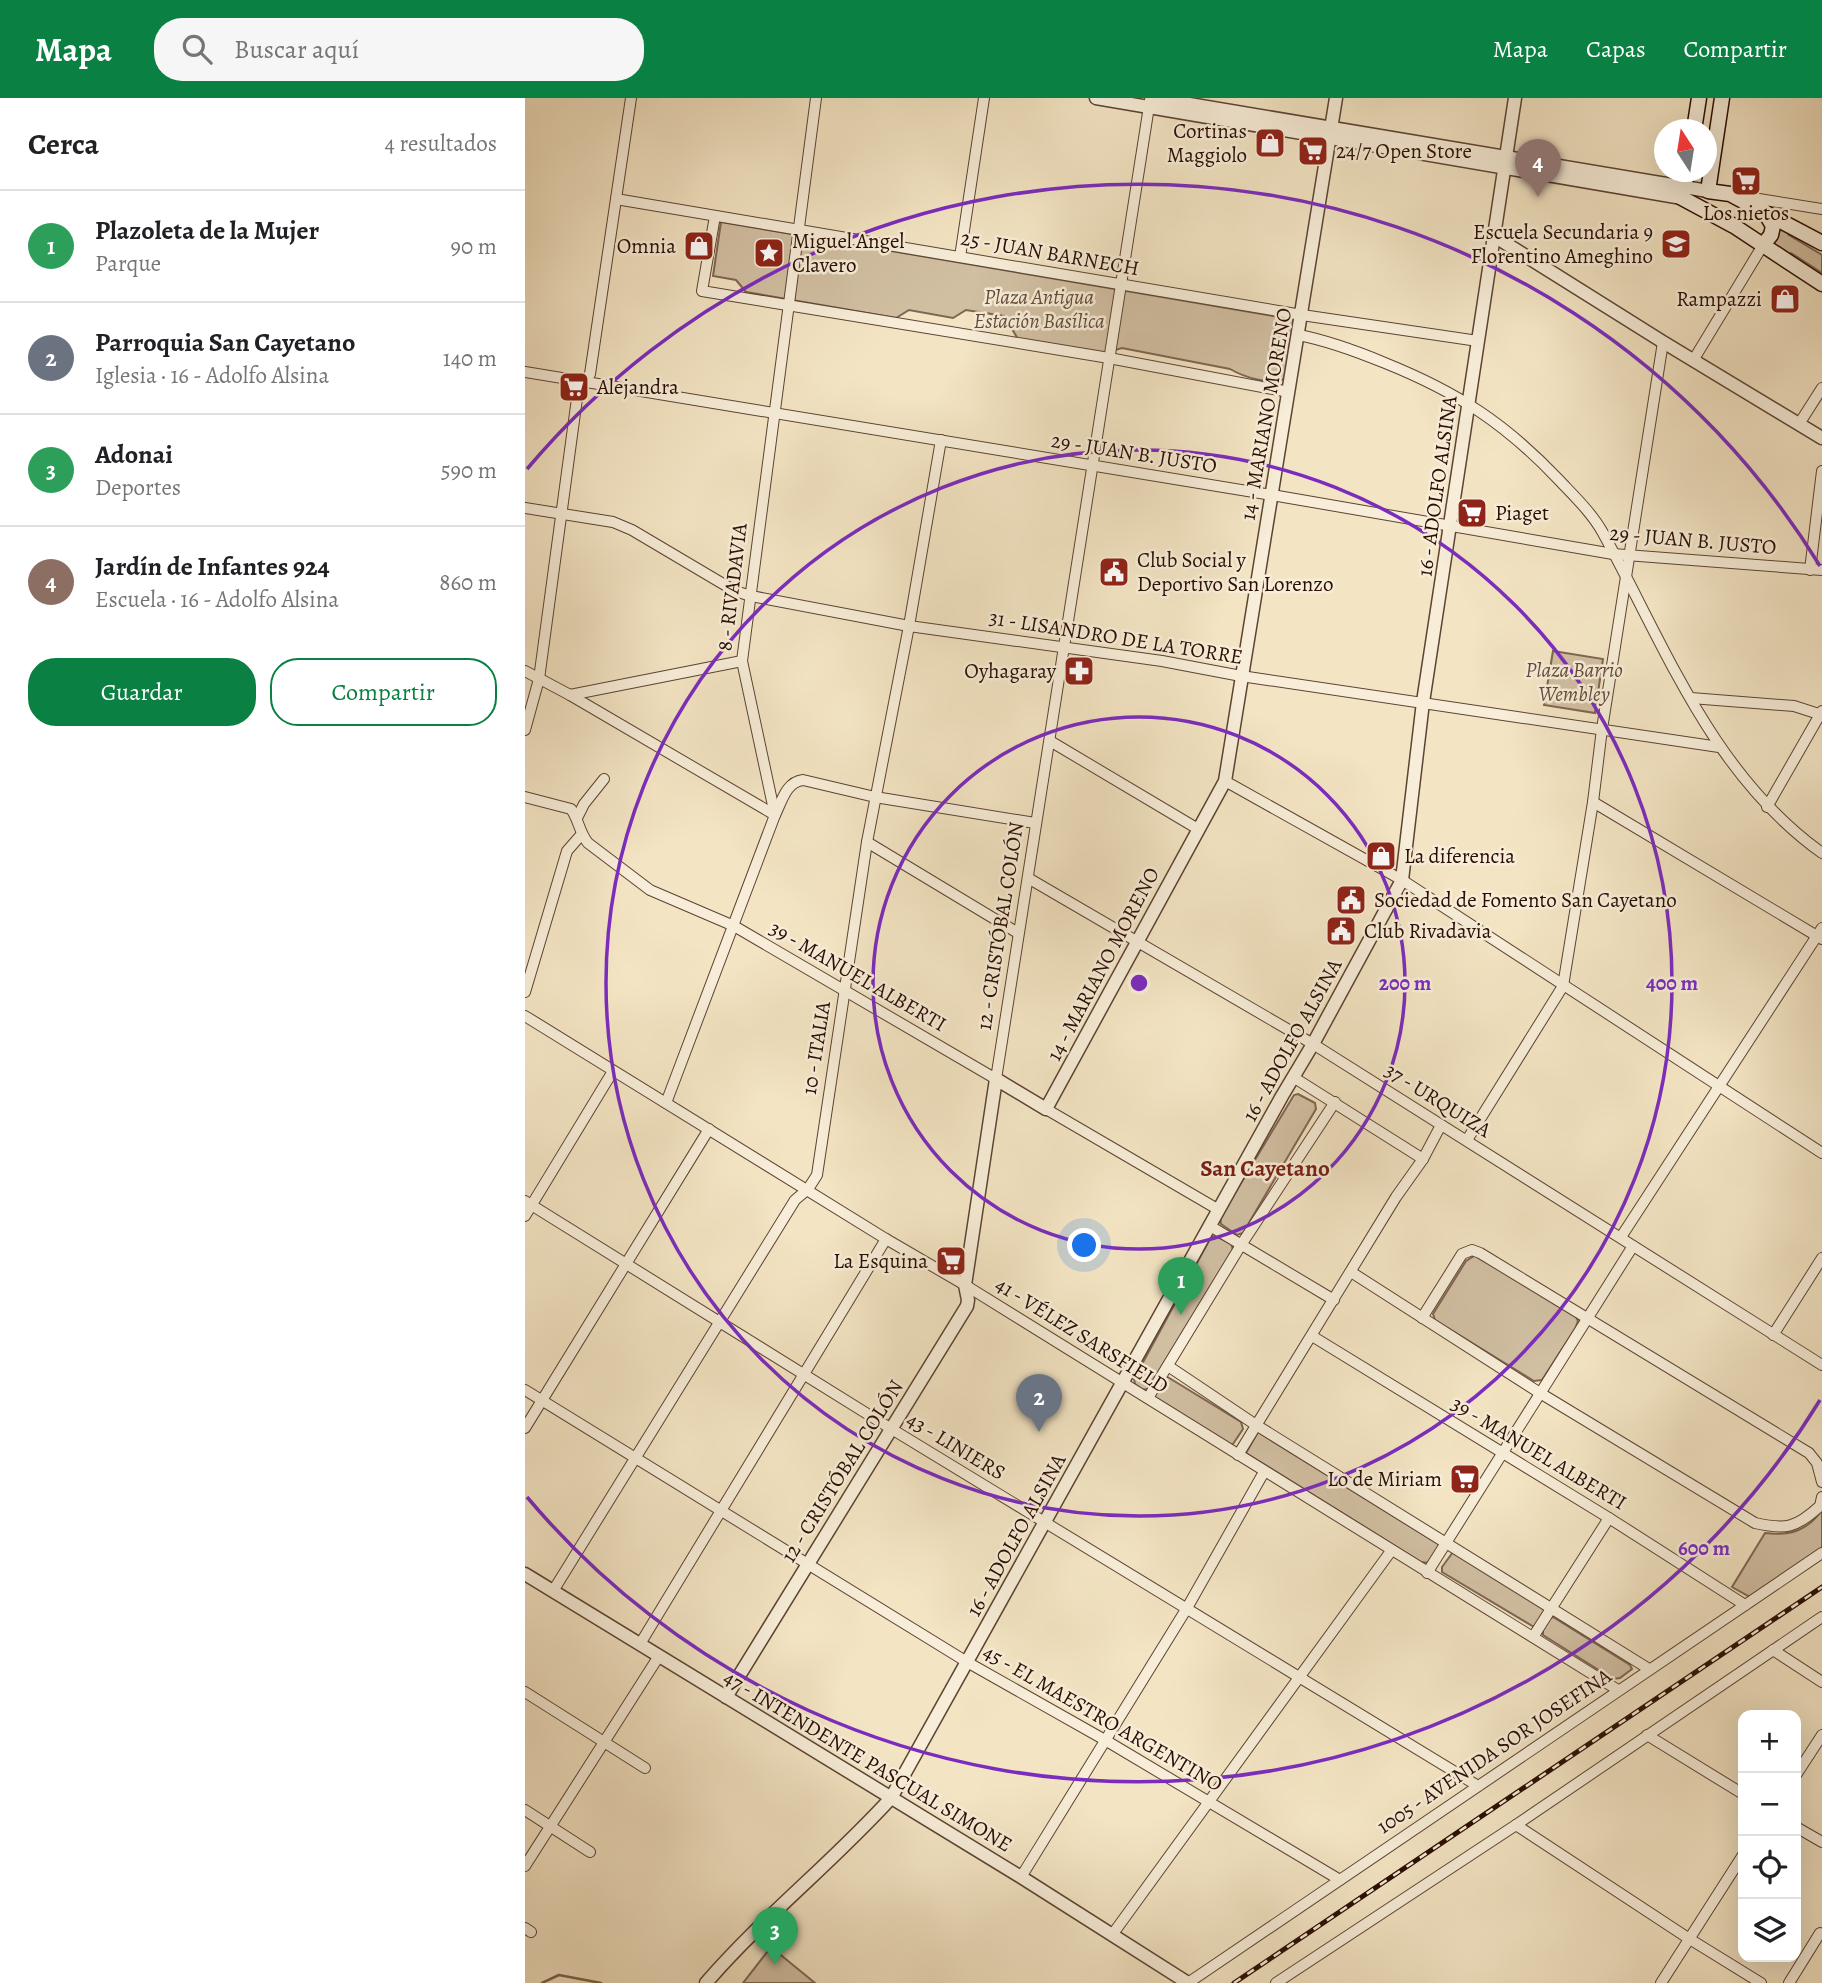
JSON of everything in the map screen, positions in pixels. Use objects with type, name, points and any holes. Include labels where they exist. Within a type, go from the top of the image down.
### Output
[{"type":"main road","points":[[1696,119],[1699,98]]},
{"type":"main road","points":[[1721,98],[1708,191],[1731,194],[1822,243]]},
{"type":"main road","points":[[1685,182],[1683,193],[1822,284]]},
{"type":"main road","points":[[1734,226],[1732,218],[1735,210],[1742,205],[1757,207],[1773,226],[1771,235],[1763,245]]},
{"type":"street","points":[[525,730],[539,679],[578,391],[590,374],[631,98]]},
{"type":"street","name":"8 - RIVADAVIA","points":[[775,815],[741,662],[816,98]]},
{"type":"street","points":[[960,257],[984,98]]},
{"type":"street","points":[[1096,98],[1151,101],[1683,193],[1708,191]]},
{"type":"street","name":"14 - MARIANO MORENO","points":[[1046,1109],[1225,781],[1336,98]]},
{"type":"street","name":"16 - ADOLFO ALSINA","points":[[706,1983],[737,1947],[891,1798],[1402,880],[1423,702],[1515,98]]},
{"type":"street","name":"12 - CRISTÓBAL COLÓN","points":[[726,1697],[967,1306],[965,1285],[1018,933],[1151,101]]},
{"type":"street","points":[[1731,194],[1822,209]]},
{"type":"street","name":"25 - JUAN BARNECH","points":[[617,199],[1302,315],[1478,341]]},
{"type":"street","points":[[715,216],[702,291],[1109,358],[1289,392]]},
{"type":"street","points":[[1494,236],[1822,438]]},
{"type":"street","points":[[1693,359],[1763,245]]},
{"type":"street","points":[[1299,335],[1356,351],[1469,402],[1511,433],[1535,455],[1579,500],[1602,531],[1691,698],[1719,747],[1742,779],[1781,821],[1822,853]]},
{"type":"street","points":[[1467,1140],[1563,986],[1594,802],[1602,729],[1663,342]]},
{"type":"street","name":"29 - JUAN B. JUSTO","points":[[525,372],[1613,554],[1822,570]]},
{"type":"street","points":[[1799,424],[1822,388]]},
{"type":"street","name":"10 - ITALIA","points":[[553,1591],[795,1200],[817,1175],[867,842],[909,626],[941,440]]},
{"type":"street","points":[[1810,569],[1822,471]]},
{"type":"street","name":"31 - LISANDRO DE LA TORRE","points":[[525,508],[613,522],[632,530],[735,591],[751,596],[909,626],[1719,747]]},
{"type":"street","points":[[570,695],[741,662]]},
{"type":"street","points":[[525,671],[775,815]]},
{"type":"street","points":[[1691,698],[1794,706],[1822,713],[1767,807]]},
{"type":"street","points":[[1050,741],[1198,829]]},
{"type":"street","points":[[577,818],[584,804],[604,779]]},
{"type":"street","points":[[666,1102],[775,815],[789,786],[795,781],[803,780],[875,797],[1035,823]]},
{"type":"street","points":[[1225,781],[1402,880],[1822,1153]]},
{"type":"street","points":[[525,797],[571,809],[577,818],[581,835],[567,851],[525,992]]},
{"type":"street","points":[[1594,802],[1820,934],[1717,1086],[1621,1237]]},
{"type":"street","name":"39 - MANUEL ALBERTI","points":[[581,835],[602,855],[650,890],[734,926],[1219,1210]]},
{"type":"street","points":[[867,842],[1018,933]]},
{"type":"street","name":"37 - URQUIZA","points":[[1028,878],[1313,1044],[1822,1365]]},
{"type":"street","name":"41 - VÉLEZ SARSFIELD","points":[[525,1016],[1618,1690]]},
{"type":"street","points":[[525,1216],[528,1203],[613,1070]]},
{"type":"street","points":[[1293,1077],[1423,1159]]},
{"type":"street","points":[[1148,1398],[1241,1245],[1335,1102]]},
{"type":"street","points":[[1238,1455],[1396,1197],[1423,1159],[1441,1125]]},
{"type":"street","points":[[525,1428],[709,1129]]},
{"type":"street","name":"43 - LINIERS","points":[[528,1203],[890,1429],[1478,1786]]},
{"type":"street","points":[[1210,1226],[1334,1300]]},
{"type":"street","points":[[640,1644],[886,1239]]},
{"type":"street","points":[[1427,1573],[1633,1246]]},
{"type":"street","points":[[1422,1318],[1462,1254],[1472,1250],[1809,1453],[1817,1463],[1822,1482]]},
{"type":"street","points":[[1773,1335],[1822,1258]]},
{"type":"street","points":[[1351,1272],[1540,1393],[1755,1523],[1782,1528],[1794,1525],[1820,1506],[1822,1497]]},
{"type":"street","name":"39 - MANUEL ALBERTI","points":[[1312,1336],[1609,1518],[1745,1605]]},
{"type":"street","points":[[1168,1366],[1256,1425],[1649,1669]]},
{"type":"street","name":"45 - EL MAESTRO ARGENTINO","points":[[525,1390],[967,1662],[1105,1740],[1340,1880]]},
{"type":"street","points":[[1021,1877],[1187,1608],[1264,1472]]},
{"type":"street","points":[[1533,1637],[1609,1518]]},
{"type":"street","points":[[1112,1935],[1391,1551]]},
{"type":"street","name":"1005 - AVENIDA SOR JOSEFINA","points":[[1188,1983],[1822,1553]]},
{"type":"street","name":"47 - INTENDENTE PASCUAL SIMONE","points":[[525,1574],[1021,1877],[1188,1983]]},
{"type":"street","points":[[1276,1983],[1516,1825],[1822,1617]]},
{"type":"street","points":[[1773,1650],[1822,1682]]},
{"type":"street","points":[[525,1866],[659,1656]]},
{"type":"street","points":[[525,1692],[645,1768]]},
{"type":"street","points":[[1647,1735],[1738,1791]]},
{"type":"street","points":[[1797,1773],[1822,1735]]},
{"type":"street","points":[[525,1810],[590,1852]]},
{"type":"street","points":[[1516,1825],[1761,1983]]},
{"type":"street","points":[[1801,1829],[1822,1842]]},
{"type":"street","points":[[1661,1983],[1738,1863]]},
{"type":"street","points":[[1789,1983],[1820,1933]]},
{"type":"green space","points":[[1776,221],[1795,232],[1789,235],[1822,255],[1822,273],[1791,253],[1782,256],[1771,243]]},
{"type":"green space","name":"Plaza Antigua Estación Basílica","points":[[721,222],[1291,319],[1296,322],[1286,378],[1257,380],[1230,369],[1122,348],[1105,353],[1018,339],[1004,316],[966,310],[953,318],[909,310],[896,318],[746,292],[736,280],[713,276]]},
{"type":"green space","name":"Plaza Barrio Wembley","points":[[1553,651],[1603,659],[1595,713],[1544,705]]},
{"type":"green space","points":[[1298,1094],[1315,1103],[1316,1109],[1243,1233],[1237,1235],[1221,1224],[1220,1218],[1294,1095]]},
{"type":"green space","points":[[1215,1236],[1231,1243],[1233,1250],[1148,1389],[1142,1390],[1135,1384],[1134,1379],[1211,1237]]},
{"type":"green space","points":[[1474,1256],[1576,1317],[1578,1321],[1575,1329],[1542,1380],[1534,1381],[1435,1320],[1433,1314],[1466,1261]]},
{"type":"green space","points":[[1166,1376],[1241,1422],[1243,1429],[1233,1444],[1154,1398]]},
{"type":"green space","points":[[1258,1432],[1440,1545],[1429,1563],[1421,1562],[1246,1453]]},
{"type":"green space","points":[[1822,1510],[1822,1548],[1750,1597],[1732,1587],[1765,1533],[1790,1533],[1810,1523]]},
{"type":"green space","points":[[1453,1552],[1547,1608],[1534,1627],[1442,1572],[1442,1567]]},
{"type":"green space","points":[[1553,1617],[1630,1665],[1632,1669],[1620,1678],[1613,1679],[1543,1635],[1543,1630]]},
{"type":"green space","points":[[771,1947],[815,1983],[743,1983]]},
{"type":"waterway","points":[[542,1983],[559,1975],[601,1983]]},
{"type":"railway","points":[[1234,1983],[1822,1587]]},
{"type":"place","name":"Cortinas Maggiolo","points":[[1270,143]]},
{"type":"place","name":"24/7 Open Store","points":[[1313,151]]},
{"type":"place","name":"Los nietos","points":[[1746,181]]},
{"type":"place","name":"Jardín de Infantes 924","points":[[1538,197]]},
{"type":"place","name":"Escuela Secundaria 9 Florentino Ameghino","points":[[1676,244]]},
{"type":"place","name":"Omnia","points":[[699,246]]},
{"type":"place","name":"Miguel Angel Clavero","points":[[769,253]]},
{"type":"place","name":"Rampazzi","points":[[1785,299]]},
{"type":"place","name":"Alejandra","points":[[574,387]]},
{"type":"place","name":"Piaget","points":[[1472,513]]},
{"type":"place","name":"Club Social y Deportivo San Lorenzo","points":[[1114,572]]},
{"type":"place","name":"Oyhagaray","points":[[1079,671]]},
{"type":"place","name":"La diferencia","points":[[1381,856]]},
{"type":"place","name":"Sociedad de Fomento San Cayetano","points":[[1351,900]]},
{"type":"place","name":"Club Rivadavia","points":[[1341,931]]},
{"type":"place","name":"La Esquina","points":[[951,1261]]},
{"type":"place","name":"Plazoleta de la Mujer","points":[[1181,1315]]},
{"type":"place","name":"Parroquia San Cayetano","points":[[1039,1432]]},
{"type":"place","name":"Lo de Miriam","points":[[1465,1479]]},
{"type":"place","name":"Adonai","points":[[775,1965]]},
{"type":"district","name":"San Cayetano","points":[[1265,1168]]}]
